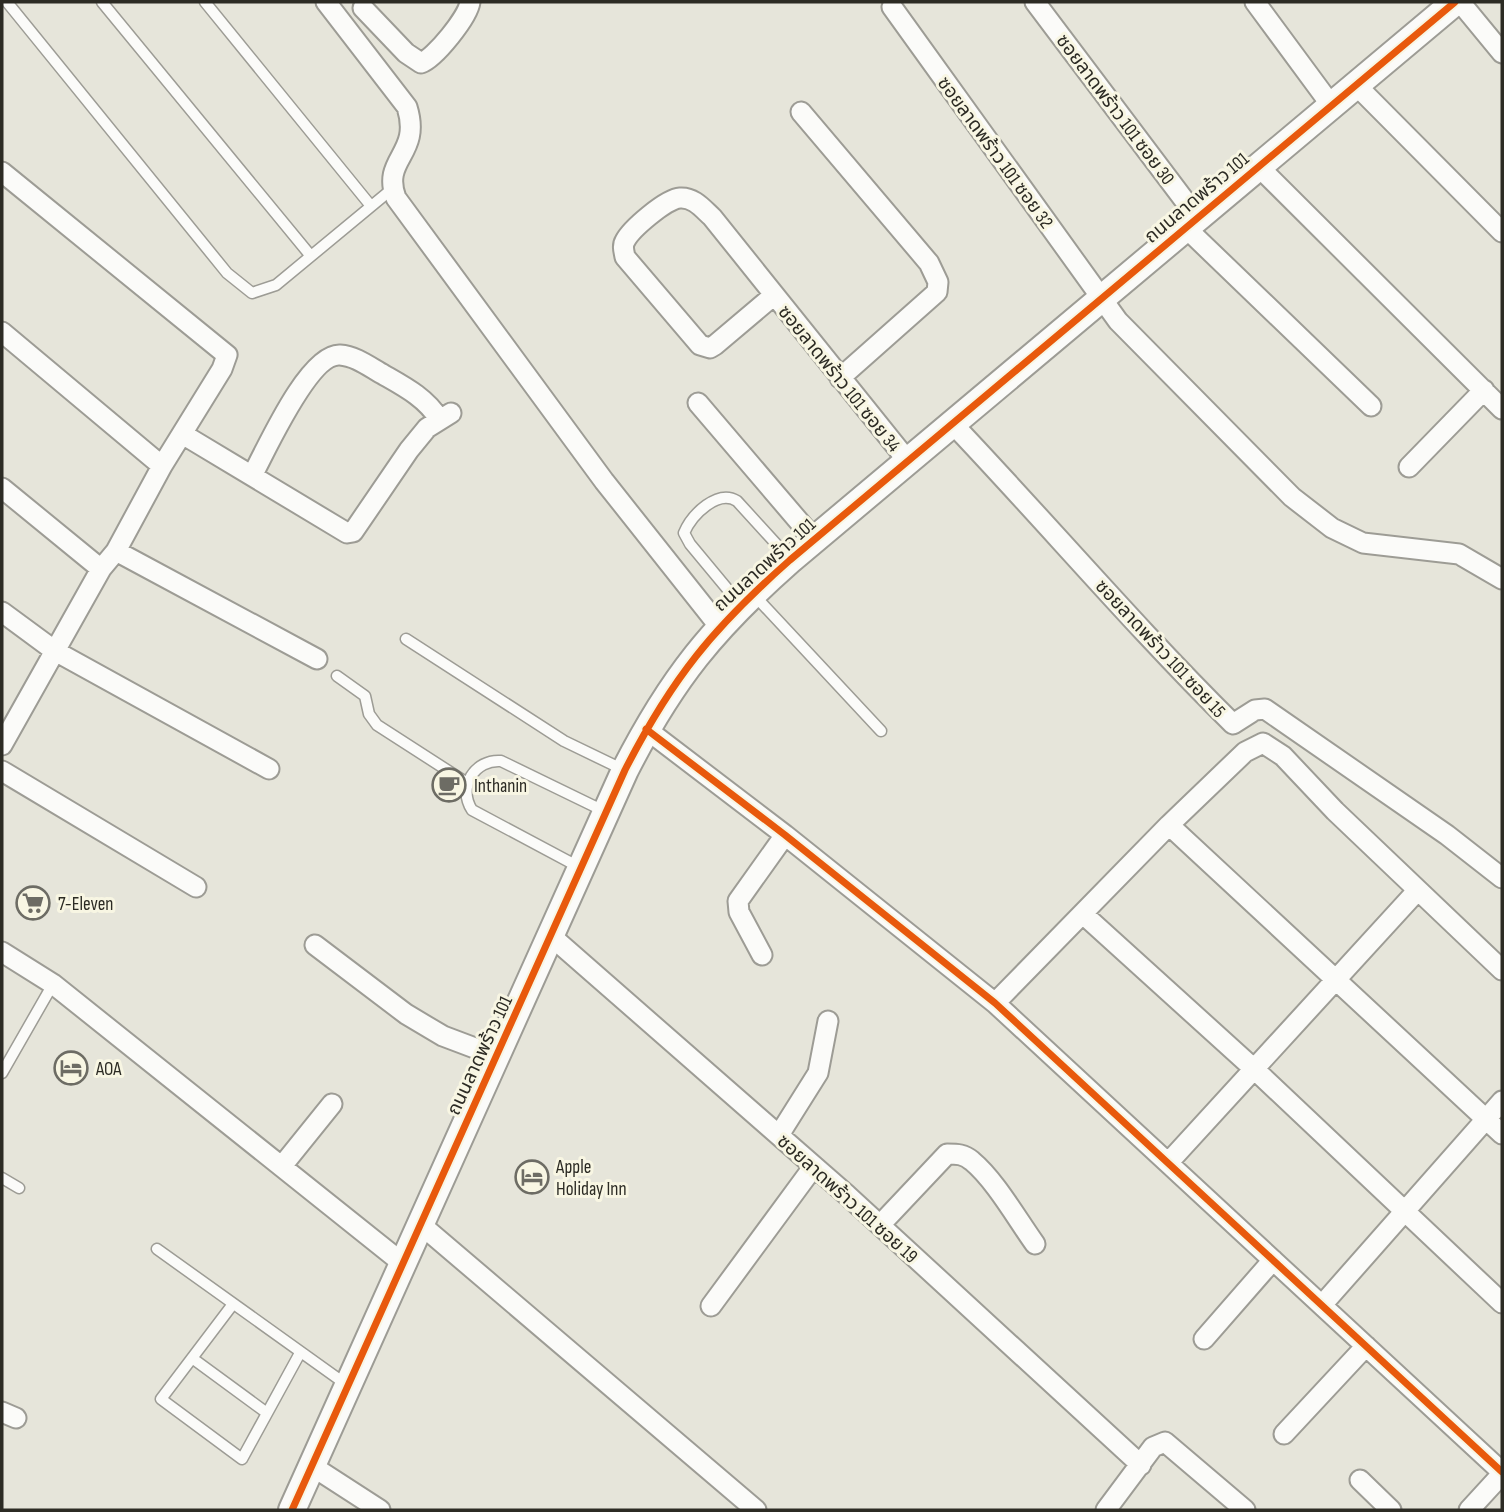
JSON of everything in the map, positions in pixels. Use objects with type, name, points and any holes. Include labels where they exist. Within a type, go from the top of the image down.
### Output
[{"type":"street","points":[[326,2],[407,107],[412,138],[392,172],[393,189],[604,481],[719,626]]},
{"type":"street","points":[[343,24],[367,5],[406,53],[421,63],[449,37],[468,11],[470,2]]},
{"type":"street","name":"ซอยลาดพร้าว 101 ซอย 30","points":[[1035,2],[1191,222],[1371,406]]},
{"type":"street","points":[[1255,2],[1331,105]]},
{"type":"street","points":[[1458,2],[1502,53]]},
{"type":"street","name":"ถนนลาดพร้าว 101","points":[[292,1510],[401,1262],[625,770],[670,689],[719,626],[746,598],[951,422],[1458,2]]},
{"type":"street","name":"ซอยลาดพร้าว 101 ซอย 32","points":[[892,7],[1118,321],[1292,497],[1332,528],[1363,543],[1459,554],[1502,579]]},
{"type":"street","points":[[1356,85],[1502,232]]},
{"type":"street","points":[[801,111],[929,263],[938,282],[937,292],[923,308],[840,378]]},
{"type":"street","points":[[1258,166],[1502,409]]},
{"type":"street","points":[[2,172],[227,355],[222,369],[184,435],[162,466],[116,551],[101,569],[2,745]]},
{"type":"street","name":"ซอยลาดพร้าว 101 ซอย 34","points":[[773,296],[715,345],[710,348],[700,345],[625,257],[623,244],[628,236],[666,203],[681,198],[694,201],[712,217],[906,460]]},
{"type":"street","points":[[2,332],[162,466]]},
{"type":"street","points":[[184,435],[253,474],[347,533],[353,532],[410,450],[445,416],[415,393],[359,361],[339,354],[325,359],[295,395],[253,474]]},
{"type":"street","points":[[1409,467],[1483,390]]},
{"type":"street","points":[[698,403],[814,539]]},
{"type":"street","name":"ซอยลาดพร้าว 101 ซอย 15","points":[[951,422],[1059,536],[1164,656],[1233,724],[1255,710],[1265,709],[1447,835],[1502,878]]},
{"type":"street","points":[[2,488],[101,569]]},
{"type":"street","points":[[116,551],[317,659]]},
{"type":"street","points":[[2,612],[55,651],[269,769]]},
{"type":"street","points":[[646,729],[785,835],[995,1003],[1502,1473],[1469,1510]]},
{"type":"street","points":[[995,1003],[1168,825],[1245,752],[1263,743],[1283,756],[1418,891],[1502,970]]},
{"type":"street","points":[[2,771],[196,887]]},
{"type":"street","points":[[1168,825],[1502,1134]]},
{"type":"street","points":[[762,955],[739,912],[738,901],[785,835]]},
{"type":"street","points":[[1168,1163],[1334,978],[1418,891]]},
{"type":"street","points":[[1083,914],[1253,1068],[1502,1303]]},
{"type":"street","name":"ซอยลาดพร้าว 101 ซอย 19","points":[[551,936],[880,1225],[1141,1465]]},
{"type":"street","points":[[316,945],[406,1014],[443,1036],[496,1056]]},
{"type":"street","points":[[2,953],[53,984],[401,1262]]},
{"type":"street","points":[[779,1135],[818,1073],[828,1021]]},
{"type":"street","points":[[1322,1305],[1502,1101]]},
{"type":"street","points":[[282,1166],[332,1104]]},
{"type":"street","points":[[880,1225],[947,1154],[960,1154],[972,1161],[986,1177],[1035,1244]]},
{"type":"street","points":[[711,1306],[814,1166]]},
{"type":"street","points":[[419,1223],[756,1510]]},
{"type":"street","points":[[1204,1339],[1273,1260]]},
{"type":"street","points":[[1284,1434],[1366,1346]]},
{"type":"street","points":[[1106,1510],[1153,1447],[1165,1442],[1245,1510]]},
{"type":"street","points":[[312,1466],[380,1510]]},
{"type":"street","points":[[1360,1480],[1391,1510]]},
{"type":"lane","points":[[7,2],[227,273],[252,293],[276,285],[393,189]]},
{"type":"lane","points":[[102,2],[310,255]]},
{"type":"lane","points":[[205,2],[371,206]]},
{"type":"lane","points":[[790,560],[737,500],[728,496],[719,497],[706,507],[684,533],[690,544],[881,731]]},
{"type":"lane","points":[[406,639],[564,741],[625,770]]},
{"type":"lane","points":[[337,676],[365,696],[369,713],[377,725],[467,783]]},
{"type":"lane","points":[[582,869],[472,810],[466,794],[467,783],[476,769],[486,763],[501,761],[607,813]]},
{"type":"lane","points":[[2,1073],[53,984]]},
{"type":"lane","points":[[2,1178],[19,1188]]},
{"type":"lane","points":[[157,1249],[348,1386]]},
{"type":"lane","points":[[233,1304],[161,1399],[242,1459],[300,1353]]},
{"type":"lane","points":[[192,1358],[267,1413]]},
{"type":"cycle path","points":[[292,1510],[625,770],[660,708],[696,656],[738,609],[790,560],[1455,2]]},
{"type":"cycle path","points":[[646,729],[785,835],[995,1003],[1502,1472]]},
{"type":"place","name":"Inthanin","points":[[449,785]]},
{"type":"place","name":"7-Eleven","points":[[33,903]]},
{"type":"place","name":"AOA","points":[[71,1068]]},
{"type":"place","name":"Apple Holiday Inn","points":[[532,1177]]}]
